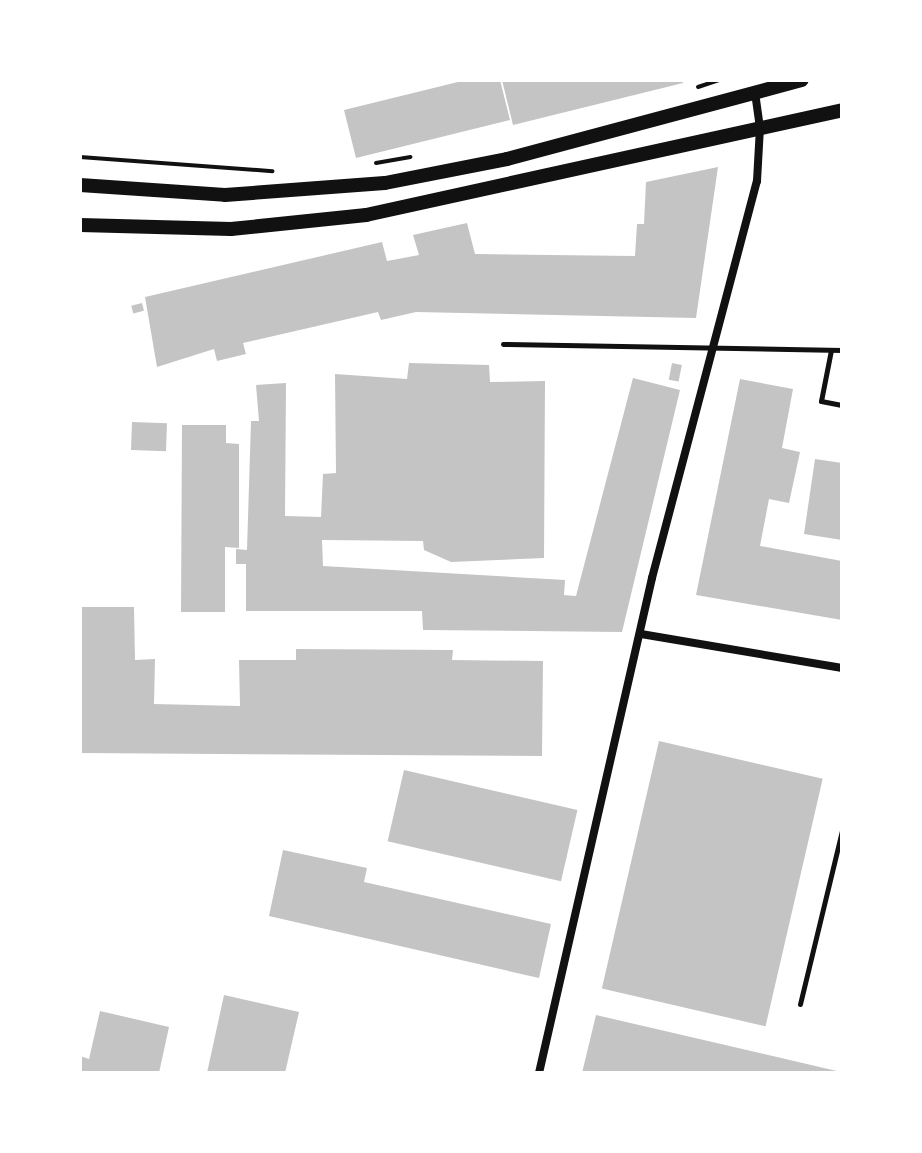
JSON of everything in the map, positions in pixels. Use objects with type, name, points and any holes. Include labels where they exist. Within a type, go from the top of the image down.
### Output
[{"type":"main road","points":[[80,185],[225,195],[365,185],[507,159],[802,80]]},
{"type":"main road","points":[[80,225],[231,229],[332,220],[475,194],[842,110]]},
{"type":"street","points":[[539,1073],[641,634],[712,346],[757,181],[760,128],[755,92]]},
{"type":"street","points":[[641,634],[842,668]]},
{"type":"lane","points":[[503,344],[842,350]]},
{"type":"lane","points":[[831,350],[821,401],[842,405]]},
{"type":"lane","points":[[800,1004],[842,831]]},
{"type":"path","points":[[689,90],[719,80]]},
{"type":"path","points":[[361,166],[415,156]]},
{"type":"path","points":[[80,157],[286,171]]},
{"type":"building","points":[[466,80],[500,80],[510,120],[356,158],[344,110]]},
{"type":"building","points":[[502,80],[682,80],[683,83],[513,125]]},
{"type":"building","points":[[718,167],[696,318],[416,312],[381,320],[378,312],[243,343],[246,354],[217,361],[214,349],[157,367],[145,297],[382,242],[387,261],[419,255],[413,235],[467,223],[475,254],[635,256],[637,224],[644,224],[646,182]]},
{"type":"building","points":[[142,303],[144,311],[133,313],[131,306]]},
{"type":"building","points":[[409,363],[489,365],[490,382],[545,381],[544,558],[451,562],[424,550],[423,541],[322,540],[323,566],[565,580],[564,595],[576,596],[633,378],[680,390],[622,632],[423,630],[422,611],[246,611],[246,564],[236,564],[236,549],[247,550],[251,421],[259,421],[256,385],[286,383],[285,516],[321,517],[323,474],[336,473],[335,374],[407,379]]},
{"type":"building","points":[[672,363],[682,365],[679,382],[669,380]]},
{"type":"building","points":[[740,379],[793,389],[782,448],[800,452],[789,503],[769,499],[760,546],[842,561],[842,620],[696,595]]},
{"type":"building","points":[[132,422],[167,423],[166,451],[131,450]]},
{"type":"building","points":[[182,425],[226,425],[226,443],[239,444],[239,548],[225,547],[225,612],[181,612]]},
{"type":"building","points":[[815,459],[842,463],[842,540],[804,534]]},
{"type":"building","points":[[80,607],[134,607],[135,660],[155,659],[154,704],[240,706],[239,660],[296,660],[296,649],[453,650],[452,660],[543,661],[542,756],[80,753]]},
{"type":"building","points":[[659,741],[823,779],[766,1026],[602,988]]},
{"type":"building","points":[[404,770],[577,810],[561,881],[388,841]]},
{"type":"building","points":[[283,850],[367,868],[364,882],[551,924],[539,978],[269,916]]},
{"type":"building","points":[[224,995],[299,1012],[285,1073],[207,1073]]},
{"type":"building","points":[[100,1011],[169,1027],[159,1073],[80,1073],[80,1056],[89,1059]]},
{"type":"building","points":[[596,1015],[841,1072],[841,1073],[582,1073]]}]
